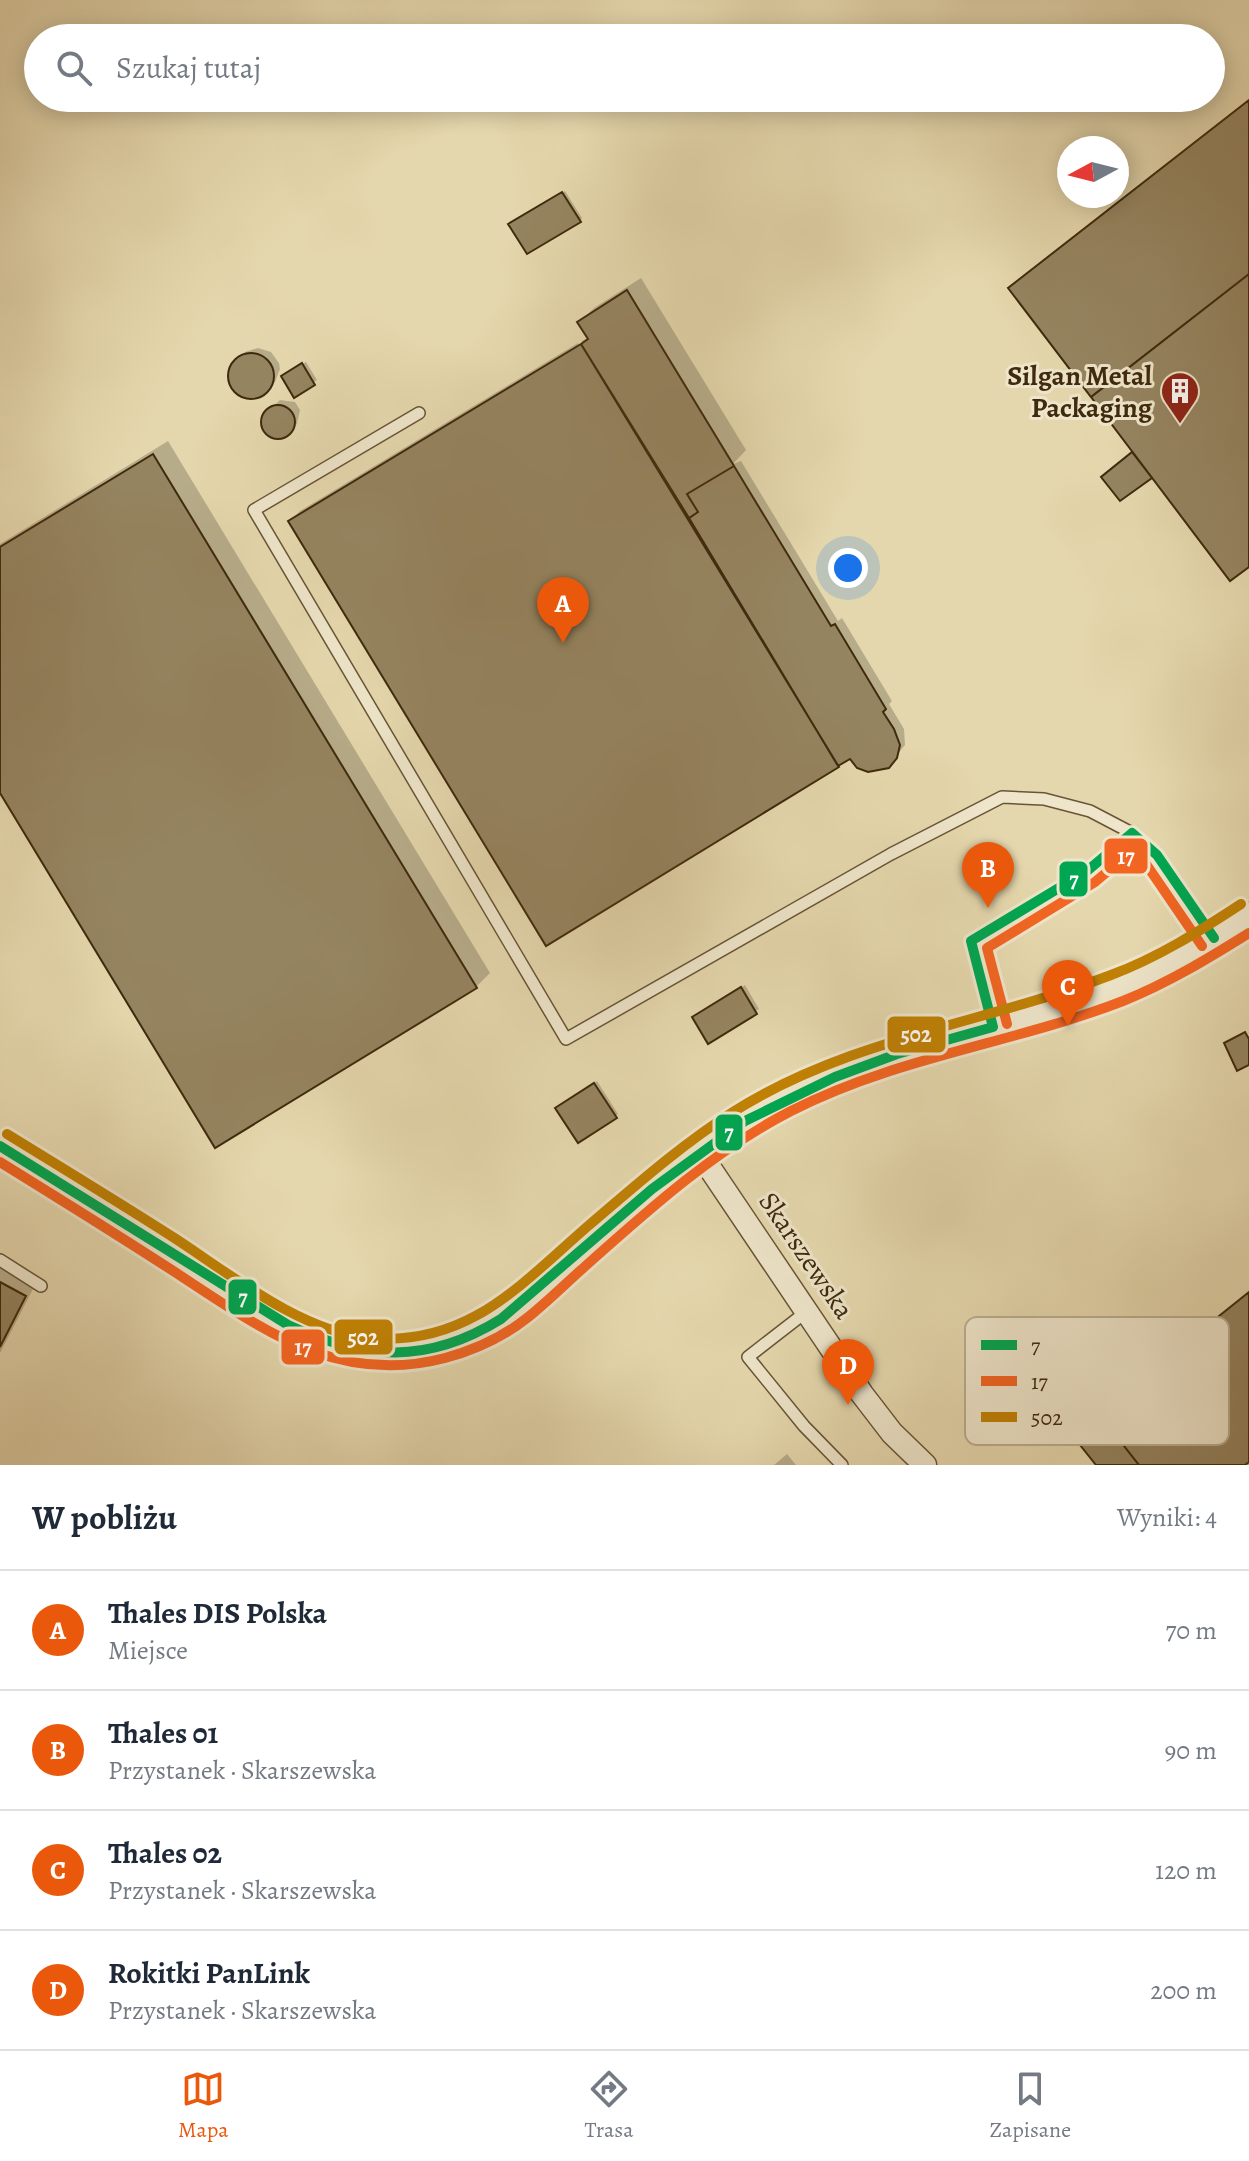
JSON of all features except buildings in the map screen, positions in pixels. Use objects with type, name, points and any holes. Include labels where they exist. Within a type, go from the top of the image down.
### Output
[{"type":"street","points":[[0,1146],[251,1303],[310,1336],[364,1352],[408,1351],[451,1343],[499,1321],[699,1152],[789,1096],[909,1050],[1118,988],[1183,958],[1249,916]]},
{"type":"street","name":"Skarszewska","points":[[699,1152],[862,1394],[892,1433],[925,1465]]},
{"type":"lane","points":[[419,413],[254,510],[566,1039],[891,854],[1002,797],[1044,799],[1090,811],[1132,833],[1157,855],[1214,938]]},
{"type":"lane","points":[[993,1027],[971,941],[1087,871],[1132,833]]},
{"type":"lane","points":[[0,1260],[41,1286]]},
{"type":"lane","points":[[806,1312],[748,1357],[804,1426],[842,1465]]},
{"type":"transit line","name":"7","points":[[993,1027],[971,941],[1087,871],[1132,833],[1157,855],[1214,938]]},
{"type":"transit line","name":"17","points":[[1007,1024],[987,948],[1095,882],[1132,851],[1146,864],[1202,946]]},
{"type":"transit line","name":"502","points":[[7,1134],[293,1314],[344,1334],[404,1338],[436,1332],[464,1322],[490,1307],[677,1152],[733,1112],[777,1087],[870,1049],[1111,975],[1162,952],[1241,904]]},
{"type":"transit line","name":"17","points":[[0,1162],[230,1308],[296,1344],[330,1357],[366,1364],[404,1365],[445,1358],[488,1342],[518,1325],[681,1184],[734,1145],[791,1111],[872,1077],[1082,1016],[1123,1001],[1172,978],[1249,933]]},
{"type":"transit line","name":"7","points":[[0,1146],[288,1325],[316,1337],[369,1351],[421,1350],[474,1334],[501,1319],[652,1189],[745,1121],[835,1077],[897,1054],[993,1027]]},
{"type":"place","name":"Silgan Metal Packaging","points":[[1180,425]]},
{"type":"place","name":"Thales DIS Polska","points":[[563,643]]},
{"type":"place","name":"Thales 01","points":[[988,908]]},
{"type":"place","name":"Thales 02","points":[[1068,1026]]},
{"type":"place","name":"Rokitki PanLink","points":[[848,1405]]}]
